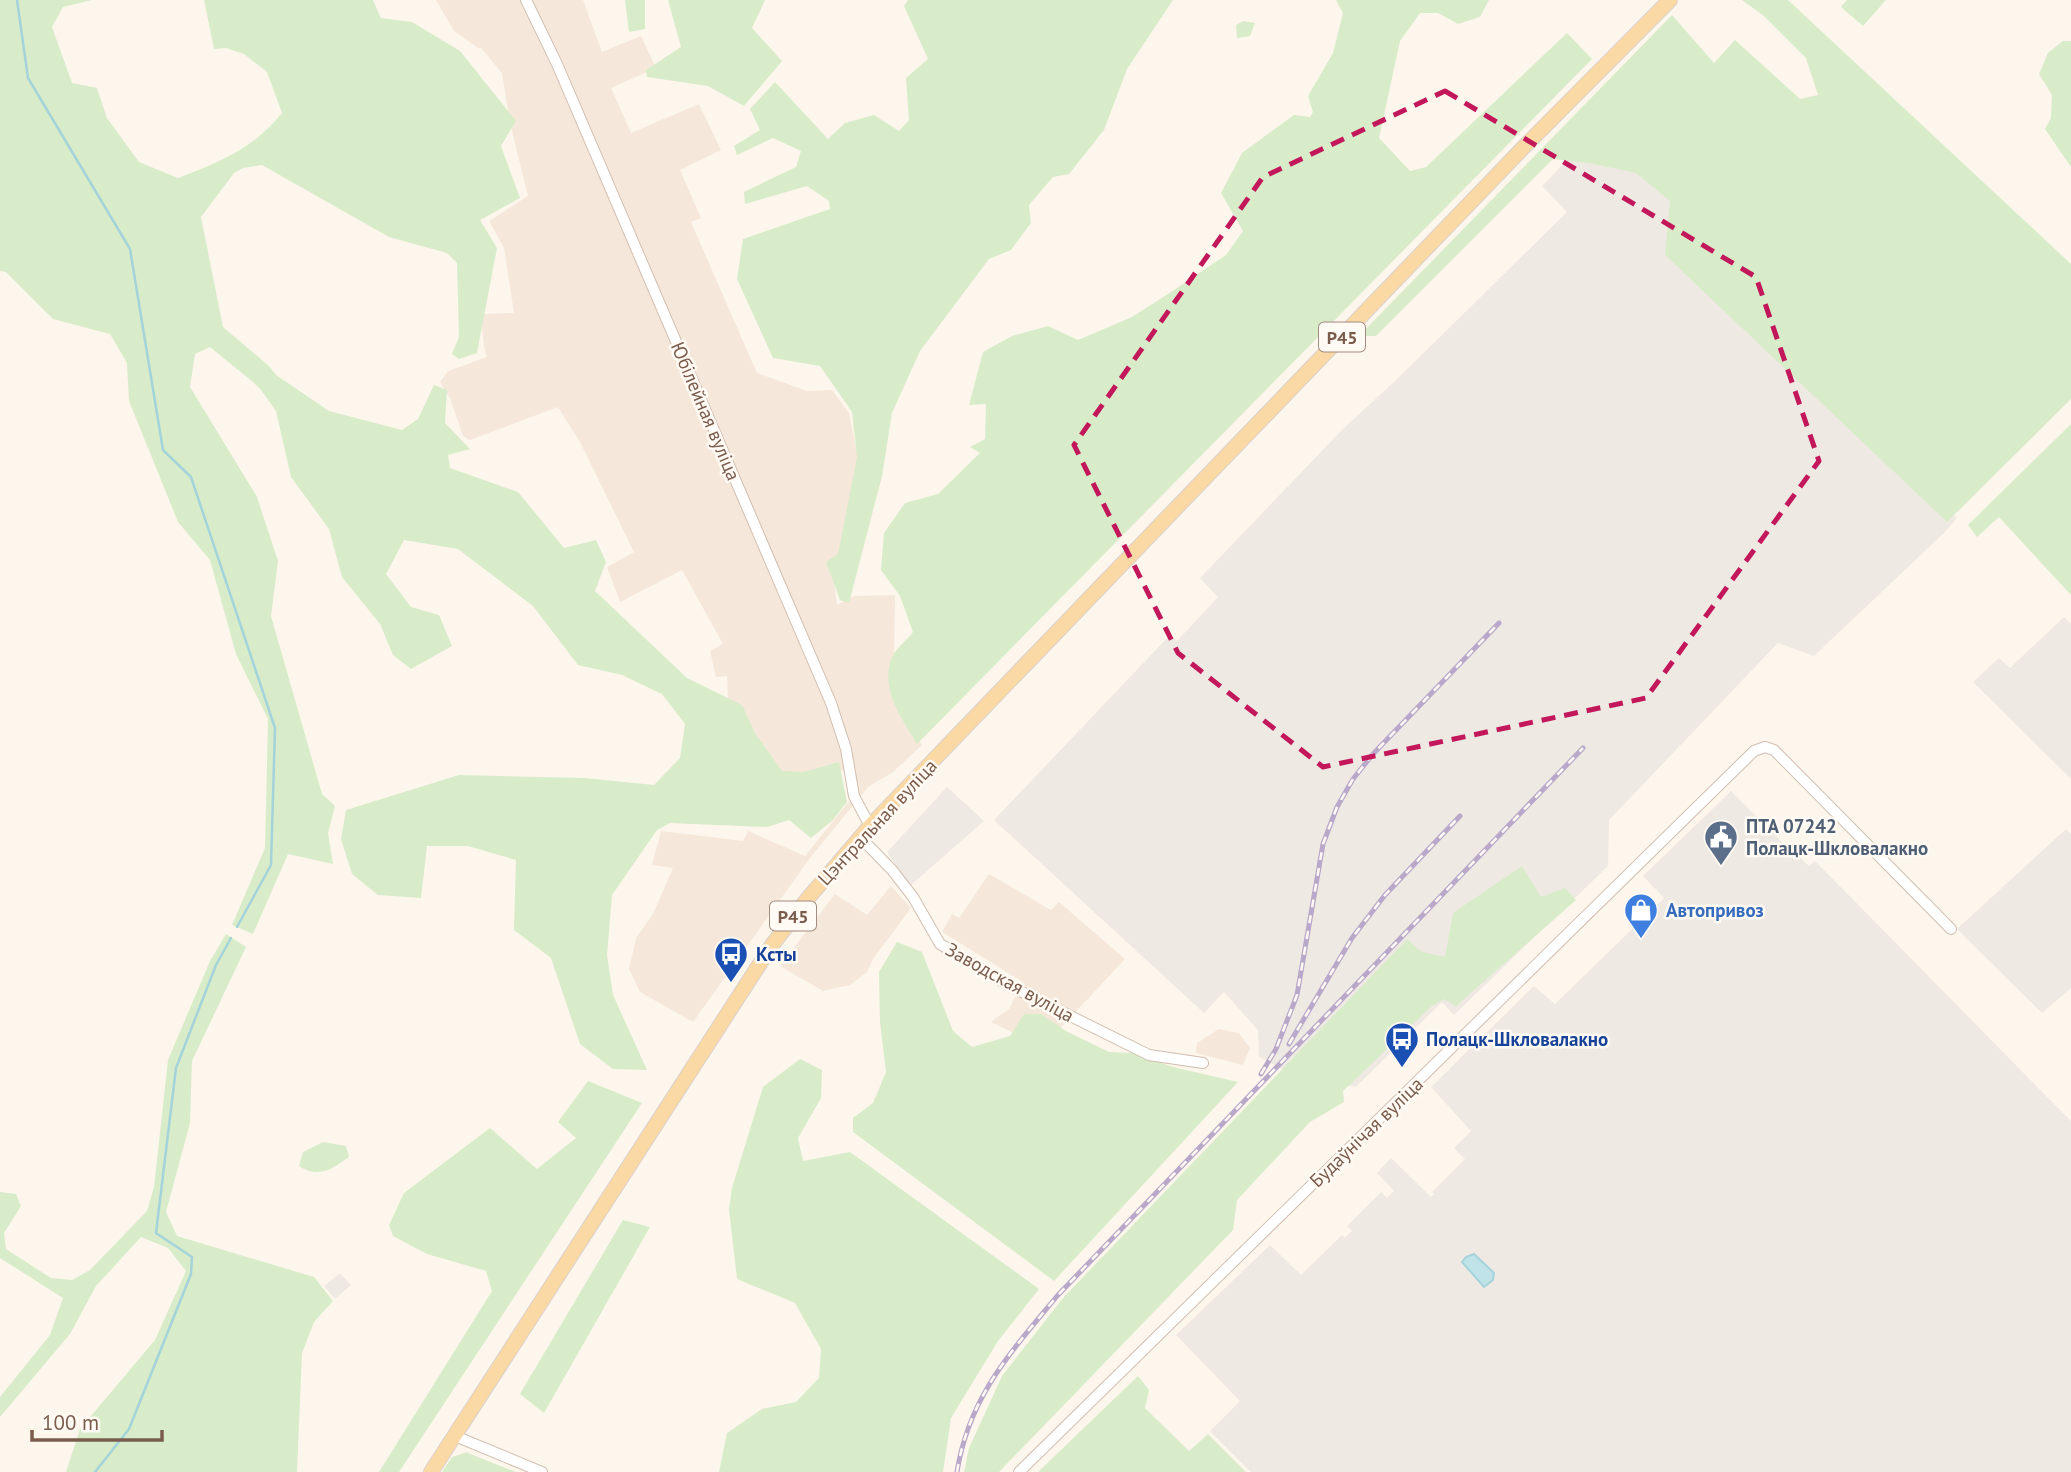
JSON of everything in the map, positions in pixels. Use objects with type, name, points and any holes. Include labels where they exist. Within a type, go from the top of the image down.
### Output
[{"type":"main road","name":"Цэнтральная вуліца","points":[[455,1436],[772,945],[809,897],[865,832],[1014,676],[1521,150],[1670,0]]},
{"type":"main road","name":"Р45","points":[[431,1472],[455,1436]]},
{"type":"street","name":"Юбілейная вуліца","points":[[526,0],[557,64],[831,703],[846,749],[865,832]]},
{"type":"street","name":"Будаўнічая вуліца","points":[[1019,1472],[1754,751],[1765,747],[1774,750],[1951,929]]},
{"type":"street","name":"Заводская вуліца","points":[[865,832],[913,897],[940,944],[1008,985],[1149,1055],[1203,1063]]},
{"type":"street","points":[[455,1436],[542,1472]]},
{"type":"highlighted area","points":[[1445,91],[1756,277],[1819,461],[1646,698],[1323,767],[1178,653],[1074,445],[1263,177]]},
{"type":"shaded area","points":[[436,0],[583,0],[602,52],[641,36],[656,68],[611,88],[631,133],[699,104],[721,150],[680,170],[701,218],[691,222],[757,373],[807,391],[832,390],[849,413],[859,463],[842,556],[832,563],[837,605],[854,596],[895,595],[894,666],[898,705],[922,745],[893,772],[868,787],[810,858],[693,1022],[640,992],[629,969],[636,938],[653,914],[673,868],[652,865],[661,831],[743,841],[748,831],[805,856],[850,800],[846,770],[781,776],[728,702],[727,676],[716,677],[710,651],[723,644],[682,570],[620,602],[607,567],[634,552],[580,442],[558,407],[470,440],[463,436],[450,398],[440,382],[448,371],[487,357],[481,314],[514,313],[504,248],[489,221],[528,196],[510,123],[502,73],[481,48],[454,31]]},
{"type":"shaded area","points":[[1635,90],[1728,177],[1675,253],[1957,518],[1814,656],[1778,643],[1609,820],[1608,866],[1454,1015],[1442,1002],[1356,1087],[1292,1074],[1259,1057],[1258,1030],[1224,992],[1204,1013],[994,820],[1170,635],[1177,641],[1218,597],[1200,578],[1343,429],[1567,212],[1542,186]]},
{"type":"shaded area","points":[[2064,617],[2071,624],[2071,779],[1973,682],[1999,658],[2010,668]]},
{"type":"shaded area","points":[[947,787],[984,821],[910,886],[887,852]]},
{"type":"shaded area","points":[[1731,791],[1809,866],[1815,861],[2071,1121],[2071,1472],[1251,1472],[1210,1431],[1240,1401],[1176,1335],[1270,1245],[1301,1275],[1342,1235],[1345,1238],[1352,1231],[1347,1226],[1381,1192],[1387,1198],[1394,1191],[1377,1173],[1391,1158],[1431,1197],[1434,1194],[1432,1192],[1465,1159],[1454,1148],[1471,1131],[1431,1087],[1534,986],[1555,1004],[1664,898],[1643,876]]},
{"type":"shaded area","points":[[2066,829],[2071,834],[2071,988],[2042,1013],[1957,929]]},
{"type":"shaded area","points":[[989,874],[1051,910],[1059,902],[1125,959],[1043,1047],[991,1022],[1009,1009],[1023,982],[942,932],[952,914],[959,918]]},
{"type":"shaded area","points":[[891,886],[911,908],[873,959],[867,972],[850,985],[823,991],[780,966],[835,894],[867,915]]},
{"type":"shaded area","points":[[1219,1029],[1239,1033],[1250,1048],[1243,1065],[1196,1053],[1197,1043]]},
{"type":"shaded area","points":[[340,1273],[351,1285],[335,1299],[324,1286]]},
{"type":"green space","points":[[0,0],[92,0],[63,7],[52,27],[72,83],[97,88],[107,118],[139,162],[178,178],[235,153],[259,136],[282,113],[267,72],[244,54],[226,48],[214,49],[204,0],[373,0],[381,18],[412,22],[460,51],[516,121],[501,146],[520,198],[480,220],[497,248],[477,353],[459,359],[452,354],[459,337],[457,263],[447,253],[389,237],[262,165],[243,168],[234,173],[201,217],[223,327],[276,375],[329,411],[402,430],[418,419],[434,385],[447,390],[445,423],[470,449],[448,455],[450,468],[518,492],[564,548],[596,540],[606,562],[595,591],[687,678],[742,705],[755,733],[782,771],[804,772],[839,762],[847,802],[832,821],[811,838],[789,820],[767,827],[670,823],[657,830],[612,895],[607,955],[613,995],[647,1070],[613,1069],[580,1044],[551,958],[514,930],[516,860],[468,846],[427,846],[421,898],[378,895],[352,874],[341,839],[346,810],[459,775],[585,778],[654,785],[680,758],[685,724],[662,694],[622,675],[578,665],[533,606],[458,549],[404,540],[386,574],[411,607],[439,615],[452,646],[411,669],[393,655],[380,624],[342,577],[329,529],[291,477],[276,411],[253,382],[210,347],[195,354],[190,387],[257,497],[278,561],[271,616],[322,794],[335,806],[328,833],[333,864],[288,854],[253,934],[232,925],[265,848],[268,719],[236,654],[210,560],[178,522],[129,401],[127,363],[110,334],[53,319],[6,272],[0,271]]},
{"type":"green space","points":[[625,0],[645,0],[645,29],[629,32]]},
{"type":"green space","points":[[668,0],[765,0],[752,28],[782,61],[744,106],[708,86],[647,77],[646,70],[681,47]]},
{"type":"green space","points":[[908,0],[1173,0],[1127,69],[1104,130],[1069,174],[1053,177],[1029,205],[1031,223],[1011,250],[989,259],[920,351],[892,413],[882,476],[849,603],[840,600],[826,562],[838,554],[857,457],[852,412],[820,366],[773,358],[737,279],[743,239],[830,209],[829,201],[807,186],[745,204],[744,192],[796,167],[801,151],[773,138],[737,155],[734,146],[760,130],[750,109],[775,82],[828,139],[845,123],[874,115],[899,131],[909,120],[906,78],[928,59],[904,6]]},
{"type":"green space","points":[[1336,0],[1489,0],[1480,17],[1458,24],[1438,13],[1420,13],[1400,41],[1379,138],[1410,171],[1426,167],[1567,33],[1592,59],[917,744],[894,703],[888,680],[892,657],[913,632],[900,596],[881,570],[884,533],[905,503],[938,494],[980,453],[970,447],[985,439],[986,404],[969,405],[983,352],[1012,336],[1048,326],[1078,340],[1132,317],[1226,255],[1243,231],[1221,193],[1242,153],[1294,115],[1310,117],[1313,112],[1308,96],[1333,53],[1343,13]]},
{"type":"green space","points":[[1742,0],[1788,0],[2071,264],[2071,399],[1947,522],[1665,255],[1670,201],[1636,173],[1553,159],[1376,336],[1359,336],[1672,15],[1714,63],[1735,40],[1800,99],[1818,95],[1806,58],[1764,16]]},
{"type":"green space","points":[[1847,0],[1886,0],[1863,26],[1841,7]]},
{"type":"green space","points":[[1243,21],[1255,23],[1250,36],[1237,38],[1236,25]]},
{"type":"green space","points":[[2063,41],[2071,41],[2071,167],[2045,129],[2051,118],[2052,95],[2039,74],[2048,53]]},
{"type":"green space","points":[[2071,424],[2071,595],[1999,517],[1977,537],[1968,525]]},
{"type":"green space","points":[[1522,866],[1541,897],[1565,888],[1576,900],[1456,1006],[1444,999],[1432,1006],[1343,1091],[1344,1102],[1310,1122],[1237,1200],[1233,1230],[999,1472],[964,1472],[969,1448],[1002,1376],[1063,1298],[1407,939],[1422,952],[1445,957],[1453,913]]},
{"type":"green space","points":[[226,934],[246,947],[192,1061],[190,1123],[166,1212],[177,1236],[314,1277],[333,1301],[314,1322],[302,1353],[297,1472],[66,1472],[80,1429],[155,1340],[186,1271],[168,1248],[141,1237],[96,1286],[70,1334],[0,1417],[0,1397],[50,1335],[63,1298],[0,1258],[0,1192],[16,1194],[21,1206],[4,1233],[6,1249],[51,1278],[72,1280],[90,1270],[147,1211],[154,1187],[168,1060],[210,961]]},
{"type":"green space","points":[[897,942],[922,952],[953,1031],[972,1047],[1010,1036],[1024,1014],[1041,1014],[1066,1031],[1109,1052],[1132,1053],[1173,1067],[1238,1082],[1054,1281],[853,1132],[853,1118],[873,1103],[886,1072],[880,1022],[879,972]]},
{"type":"green space","points":[[800,1059],[822,1070],[821,1098],[798,1138],[803,1161],[850,1152],[1039,1289],[998,1341],[951,1418],[943,1472],[719,1472],[727,1433],[762,1409],[796,1402],[819,1378],[821,1349],[795,1303],[737,1279],[729,1209],[732,1188],[763,1087]]},
{"type":"green space","points":[[588,1081],[642,1103],[399,1472],[379,1472],[492,1291],[486,1271],[427,1254],[393,1236],[389,1225],[404,1193],[490,1128],[537,1169],[576,1138],[558,1122]]},
{"type":"green space","points":[[323,1142],[346,1146],[349,1157],[325,1171],[313,1172],[299,1166],[303,1152]]},
{"type":"green space","points":[[623,1220],[650,1227],[544,1413],[520,1394]]},
{"type":"green space","points":[[1138,1376],[1149,1390],[1145,1408],[1189,1451],[1208,1434],[1246,1472],[1038,1472]]},
{"type":"green space","points":[[468,1452],[516,1472],[442,1472],[452,1457]]},
{"type":"water","points":[[1474,1254],[1494,1273],[1493,1280],[1484,1287],[1462,1262]]},
{"type":"waterway","points":[[17,0],[28,78],[130,249],[163,450],[191,477],[275,728],[271,865],[237,927]]},
{"type":"waterway","points":[[95,1472],[129,1429],[191,1274],[192,1257],[156,1233],[176,1068],[216,965],[231,938]]},
{"type":"railway","points":[[1261,1074],[1276,1049],[1297,995],[1323,844],[1337,807],[1353,779],[1373,754],[1499,623]]},
{"type":"railway","points":[[957,1472],[971,1420],[994,1376],[1058,1295],[1583,748]]},
{"type":"railway","points":[[1289,1044],[1352,938],[1385,895],[1460,816]]},
{"type":"place","name":"ПТА 07242 Полацк-Шкловалакно","points":[[1721,867]]},
{"type":"place","name":"Автопривоз","points":[[1641,940]]},
{"type":"place","name":"Ксты","points":[[731,984]]},
{"type":"place","name":"Полацк-Шкловалакно","points":[[1402,1069]]}]
